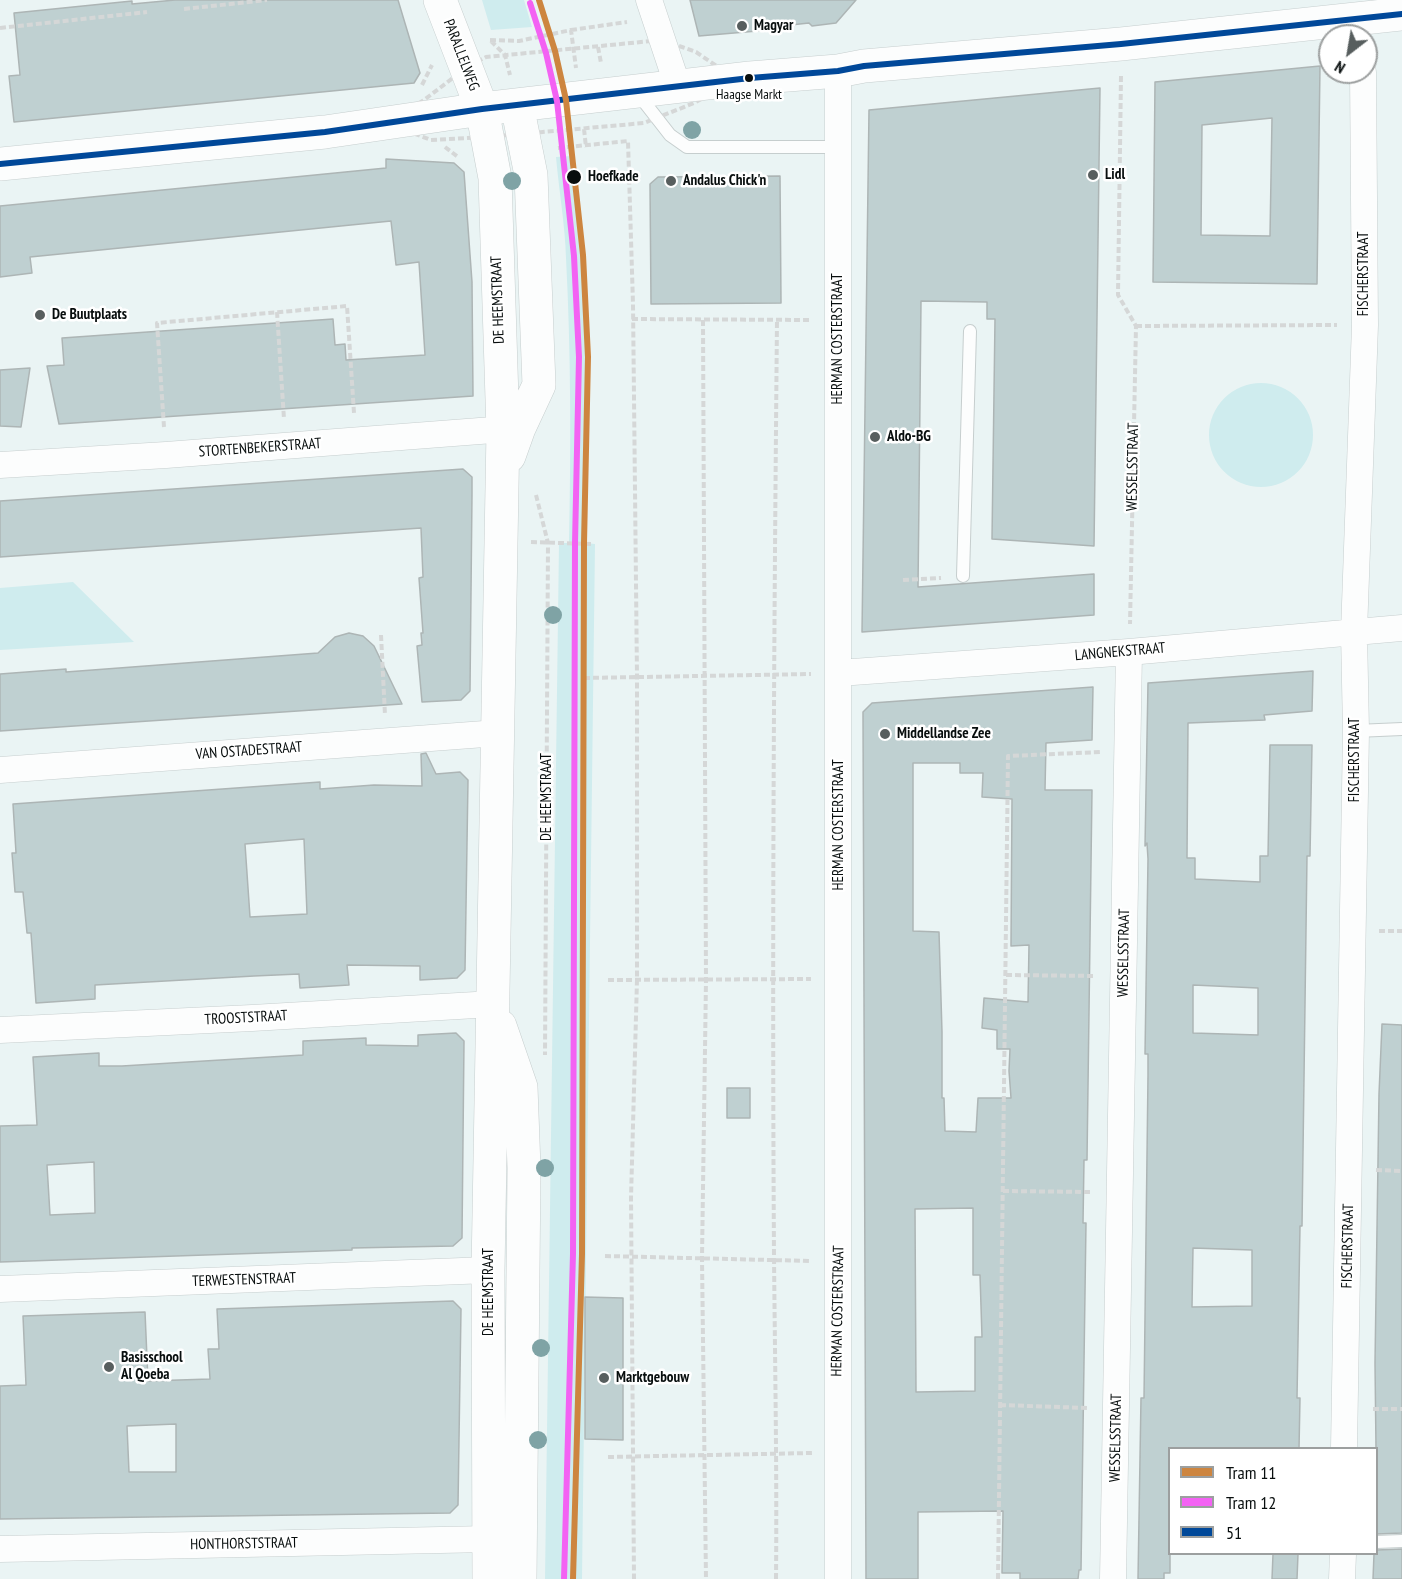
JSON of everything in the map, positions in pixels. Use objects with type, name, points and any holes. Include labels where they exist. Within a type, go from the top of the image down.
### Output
[{"type":"street","name":"PARALLELWEG","points":[[440,0],[482,109]]},
{"type":"street","points":[[1371,24],[1402,14]]},
{"type":"street","points":[[656,19],[678,87]]},
{"type":"street","points":[[0,164],[325,132],[482,109],[838,71],[864,66],[1318,30]]},
{"type":"street","name":"HERMAN COSTERSTRAAT","points":[[838,71],[839,1261],[836,1453],[838,1579]]},
{"type":"street","name":"FISCHERSTRAAT","points":[[1344,1447],[1356,731],[1354,632],[1365,325],[1362,84]]},
{"type":"street","name":"DE HEEMSTRAAT","points":[[511,430],[539,385],[531,175],[517,105]]},
{"type":"street","name":"DE HEEMSTRAAT","points":[[482,109],[495,178],[511,430],[502,491],[501,542],[488,1270],[489,1579]]},
{"type":"street","name":"STORTENBEKERSTRAAT","points":[[0,465],[511,430]]},
{"type":"street","name":"LANGNEKSTRAAT","points":[[838,673],[1129,652],[1402,628]]},
{"type":"street","name":"WESSELSSTRAAT","points":[[1113,1579],[1129,652]]},
{"type":"street","name":"VAN OSTADESTRAAT","points":[[0,770],[498,733]]},
{"type":"street","name":"DE HEEMSTRAAT","points":[[493,1004],[521,1087],[524,1168],[520,1579]]},
{"type":"street","name":"TROOSTSTRAAT","points":[[0,1030],[493,1004]]},
{"type":"street","name":"TERWESTENSTRAAT","points":[[0,1289],[488,1270]]},
{"type":"street","name":"HONTHORSTSTRAAT","points":[[0,1549],[489,1539]]},
{"type":"street","points":[[1342,1579],[1343,1555]]},
{"type":"lane","points":[[637,92],[670,135],[687,147],[838,147]]},
{"type":"lane","points":[[963,576],[970,331]]},
{"type":"lane","points":[[1356,731],[1402,729]]},
{"type":"lane","points":[[1378,1542],[1402,1541]]},
{"type":"path","points":[[184,9],[267,0]]},
{"type":"path","points":[[0,28],[147,12]]},
{"type":"path","points":[[571,30],[656,19]]},
{"type":"path","points":[[505,55],[598,46],[656,19]]},
{"type":"path","points":[[486,30],[490,40],[505,55],[517,105]]},
{"type":"path","points":[[1121,44],[1118,295],[1136,326],[1365,325]]},
{"type":"path","points":[[586,147],[628,141],[637,677],[637,980],[631,1198],[634,1579]]},
{"type":"path","points":[[166,455],[157,323],[347,306],[355,441]]},
{"type":"path","points":[[277,312],[285,446]]},
{"type":"path","points":[[632,319],[838,318]]},
{"type":"path","points":[[703,320],[706,980],[702,1258],[706,1579]]},
{"type":"path","points":[[776,1579],[773,675],[777,320]]},
{"type":"path","name":"WESSELSSTRAAT","points":[[1129,652],[1136,326]]},
{"type":"path","name":"DE HEEMSTRAAT","points":[[535,492],[548,543],[546,1050],[544,1061]]},
{"type":"path","points":[[501,542],[591,544]]},
{"type":"path","points":[[903,580],[945,577]]},
{"type":"path","points":[[381,635],[386,741]]},
{"type":"path","points":[[584,678],[838,673]]},
{"type":"path","points":[[998,1579],[1008,756],[1128,751]]},
{"type":"path","points":[[1006,975],[1124,976]]},
{"type":"path","points":[[608,980],[838,979]]},
{"type":"path","points":[[1003,1191],[1120,1192]]},
{"type":"path","points":[[605,1256],[839,1261]]},
{"type":"path","points":[[1000,1405],[1116,1410]]},
{"type":"path","points":[[608,1457],[836,1453]]},
{"type":"shaded area","points":[[482,0],[524,0],[532,27],[491,30]]},
{"type":"shaded area","points":[[572,156],[583,256],[588,357],[584,543],[595,544],[582,1579],[545,1579],[559,543],[569,543],[570,472],[568,294],[556,157]]},
{"type":"shaded area","points":[[1261,383],[1281,387],[1290,392],[1304,406],[1309,415],[1313,435],[1309,455],[1304,464],[1290,478],[1281,483],[1261,487],[1241,483],[1232,478],[1218,464],[1213,455],[1209,435],[1213,415],[1218,406],[1232,392],[1241,387]]},
{"type":"shaded area","points":[[73,582],[134,642],[0,650],[0,588]]},
{"type":"building","points":[[175,0],[398,0],[420,73],[414,83],[14,122],[9,76],[20,75],[14,13],[132,1],[132,4]]},
{"type":"building","points":[[690,0],[856,0],[836,23],[812,26],[809,23],[772,27],[769,30],[699,36]]},
{"type":"building","points":[[1318,66],[1320,84],[1317,284],[1153,282],[1155,82]],"holes":[[[1272,118],[1270,236],[1201,235],[1202,125]]]},
{"type":"building","points":[[1100,88],[1094,546],[992,539],[995,319],[987,319],[987,302],[921,301],[918,587],[1094,574],[1094,615],[862,632],[869,110]]},
{"type":"building","points":[[386,159],[454,163],[464,172],[472,282],[473,396],[59,424],[47,366],[64,365],[62,338],[333,319],[335,345],[345,344],[346,360],[425,355],[419,262],[396,265],[391,221],[30,257],[32,273],[0,277],[0,206],[386,168]]},
{"type":"building","points":[[780,176],[781,303],[651,304],[650,184],[658,177]]},
{"type":"building","points":[[30,368],[21,427],[0,426],[0,370]]},
{"type":"building","points":[[463,469],[472,477],[472,494],[470,691],[461,700],[422,702],[417,646],[422,645],[421,633],[423,633],[419,578],[423,577],[421,528],[0,557],[0,501]]},
{"type":"building","points":[[349,633],[363,636],[374,646],[402,704],[0,731],[0,674],[66,669],[66,672],[318,653],[335,637]]},
{"type":"building","points":[[1313,671],[1312,711],[1264,715],[1265,720],[1188,723],[1187,858],[1195,858],[1195,879],[1260,882],[1260,856],[1268,856],[1270,745],[1312,745],[1310,856],[1307,856],[1302,1226],[1300,1226],[1297,1398],[1300,1398],[1299,1447],[1168,1447],[1170,1573],[1164,1573],[1164,1579],[1138,1579],[1141,1398],[1144,1398],[1148,1075],[1148,1054],[1145,1054],[1147,843],[1145,846],[1148,683]],"holes":[[[1193,985],[1258,988],[1258,1035],[1193,1033]],[[1193,1248],[1252,1250],[1252,1306],[1192,1307]]]},
{"type":"building","points":[[1093,687],[1092,740],[1046,743],[1045,790],[1092,790],[1087,1160],[1084,1160],[1083,1223],[1086,1223],[1081,1570],[1079,1570],[1078,1579],[1020,1579],[1020,1573],[1002,1573],[1003,1511],[918,1512],[918,1579],[866,1579],[863,712],[872,703]],"holes":[[[913,763],[960,763],[960,773],[983,773],[982,797],[1012,799],[1011,946],[1029,945],[1028,1002],[984,998],[982,1028],[997,1030],[997,1049],[1010,1049],[1011,1098],[978,1098],[976,1132],[945,1131],[944,1098],[942,1098],[939,932],[913,931]],[[973,1208],[973,1275],[980,1275],[982,1337],[975,1337],[975,1391],[916,1392],[915,1209]]]},
{"type":"building","points":[[426,753],[436,774],[460,772],[468,780],[465,970],[457,978],[420,980],[420,966],[347,965],[349,985],[300,988],[299,974],[95,985],[95,999],[36,1003],[31,933],[27,933],[23,892],[15,892],[12,853],[16,853],[13,804],[320,782],[320,789],[374,785],[422,786],[421,754]],"holes":[[[304,839],[307,914],[250,917],[245,844]]]},
{"type":"building","points":[[1382,1024],[1402,1025],[1402,1533],[1378,1534],[1375,1363]]},
{"type":"building","points":[[456,1033],[464,1041],[462,1238],[453,1246],[0,1262],[0,1126],[37,1125],[33,1057],[99,1053],[99,1066],[122,1066],[303,1055],[303,1041],[366,1038],[366,1045],[418,1046],[418,1035]],"holes":[[[94,1162],[95,1213],[50,1215],[47,1165]]]},
{"type":"building","points":[[727,1088],[750,1088],[750,1118],[727,1118]]},
{"type":"building","name":"Marktgebouw","points":[[585,1297],[623,1298],[623,1440],[585,1439]]},
{"type":"building","points":[[453,1301],[461,1309],[458,1505],[450,1513],[0,1519],[0,1386],[26,1385],[23,1316],[145,1312],[148,1381],[210,1379],[208,1349],[219,1349],[217,1309]],"holes":[[[176,1424],[176,1472],[129,1472],[127,1426]]]},
{"type":"building","points":[[1402,1549],[1402,1579],[1373,1579],[1374,1555],[1378,1555],[1378,1550]]},
{"type":"building","points":[[1273,1555],[1298,1555],[1297,1579],[1272,1579]]},
{"type":"tram line","name":"11","points":[[539,0],[555,51],[566,100],[583,255],[588,357],[584,543],[582,1254],[573,1579]]},
{"type":"tram line","name":"12","points":[[530,3],[546,53],[557,101],[574,256],[579,357],[575,543],[573,1254],[564,1579]]},
{"type":"transit line","name":"51","points":[[0,164],[325,132],[482,109],[750,78],[1121,44],[1402,14]]},
{"type":"place","name":"Magyar","points":[[742,26]]},
{"type":"place","name":"Haagse Markt","points":[[749,78]]},
{"type":"place","name":"Lidl","points":[[1093,175]]},
{"type":"place","name":"Hoefkade","points":[[574,177]]},
{"type":"place","name":"Andalus Chick'n","points":[[671,181]]},
{"type":"place","name":"De Buutplaats","points":[[40,315]]},
{"type":"place","name":"Aldo-BG","points":[[875,437]]},
{"type":"place","name":"Middellandse Zee","points":[[885,734]]},
{"type":"place","name":"Basisschool Al Qoeba","points":[[109,1367]]},
{"type":"place","name":"Marktgebouw","points":[[604,1378]]}]
